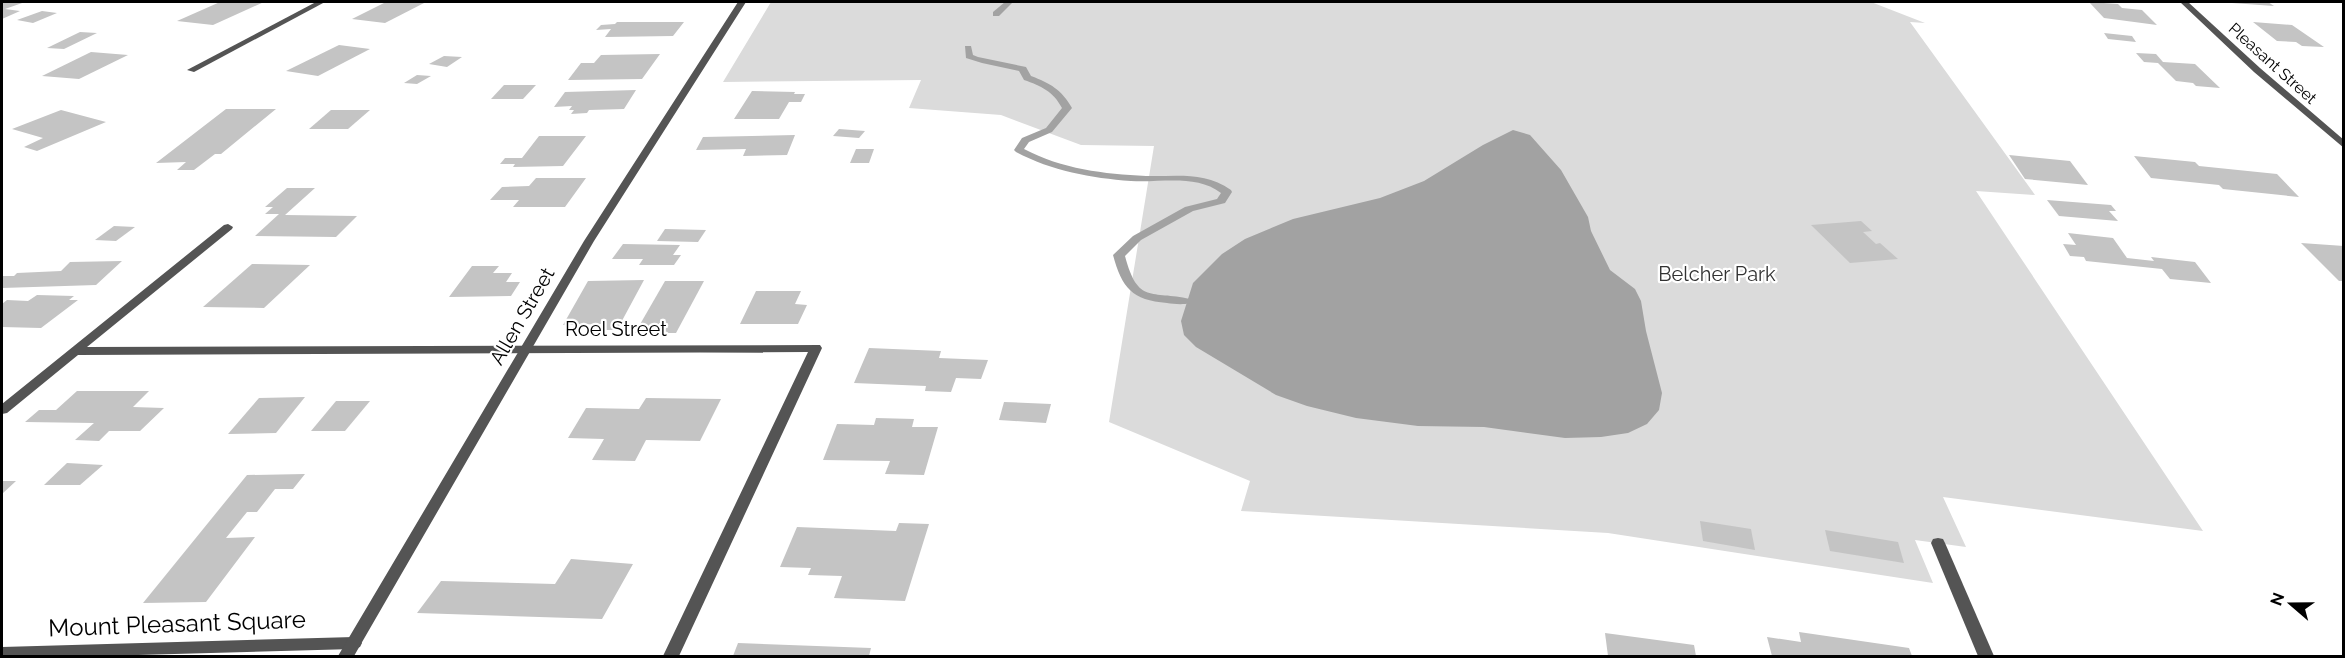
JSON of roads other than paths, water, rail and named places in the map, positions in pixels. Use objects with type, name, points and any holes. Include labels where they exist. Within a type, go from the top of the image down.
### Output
[{"type":"street","points":[[191,70],[321,2]]},
{"type":"street","name":"Allen Street","points":[[350,650],[618,194],[742,2]]},
{"type":"street","name":"Pleasant Street","points":[[2184,2],[2343,145]]},
{"type":"street","points":[[2,410],[228,227]]},
{"type":"street","name":"Roel Street","points":[[74,351],[816,348],[671,657]]},
{"type":"street","points":[[1938,543],[1986,657]]},
{"type":"street","name":"Mount Pleasant Square","points":[[2,653],[350,650]]},
{"type":"waterway","points":[[996,14],[1009,2]]},
{"type":"waterway","points":[[968,48],[969,56],[975,59],[1023,69],[1027,78],[1055,91],[1067,108],[1049,130],[1025,140],[1019,150],[1048,164],[1081,172],[1148,179],[1199,179],[1227,192],[1221,201],[1189,209],[1137,238],[1119,255],[1128,281],[1140,294],[1160,299],[1186,301]]},
{"type":"park label","name":"Belcher Park","points":[[1717,274]]}]
